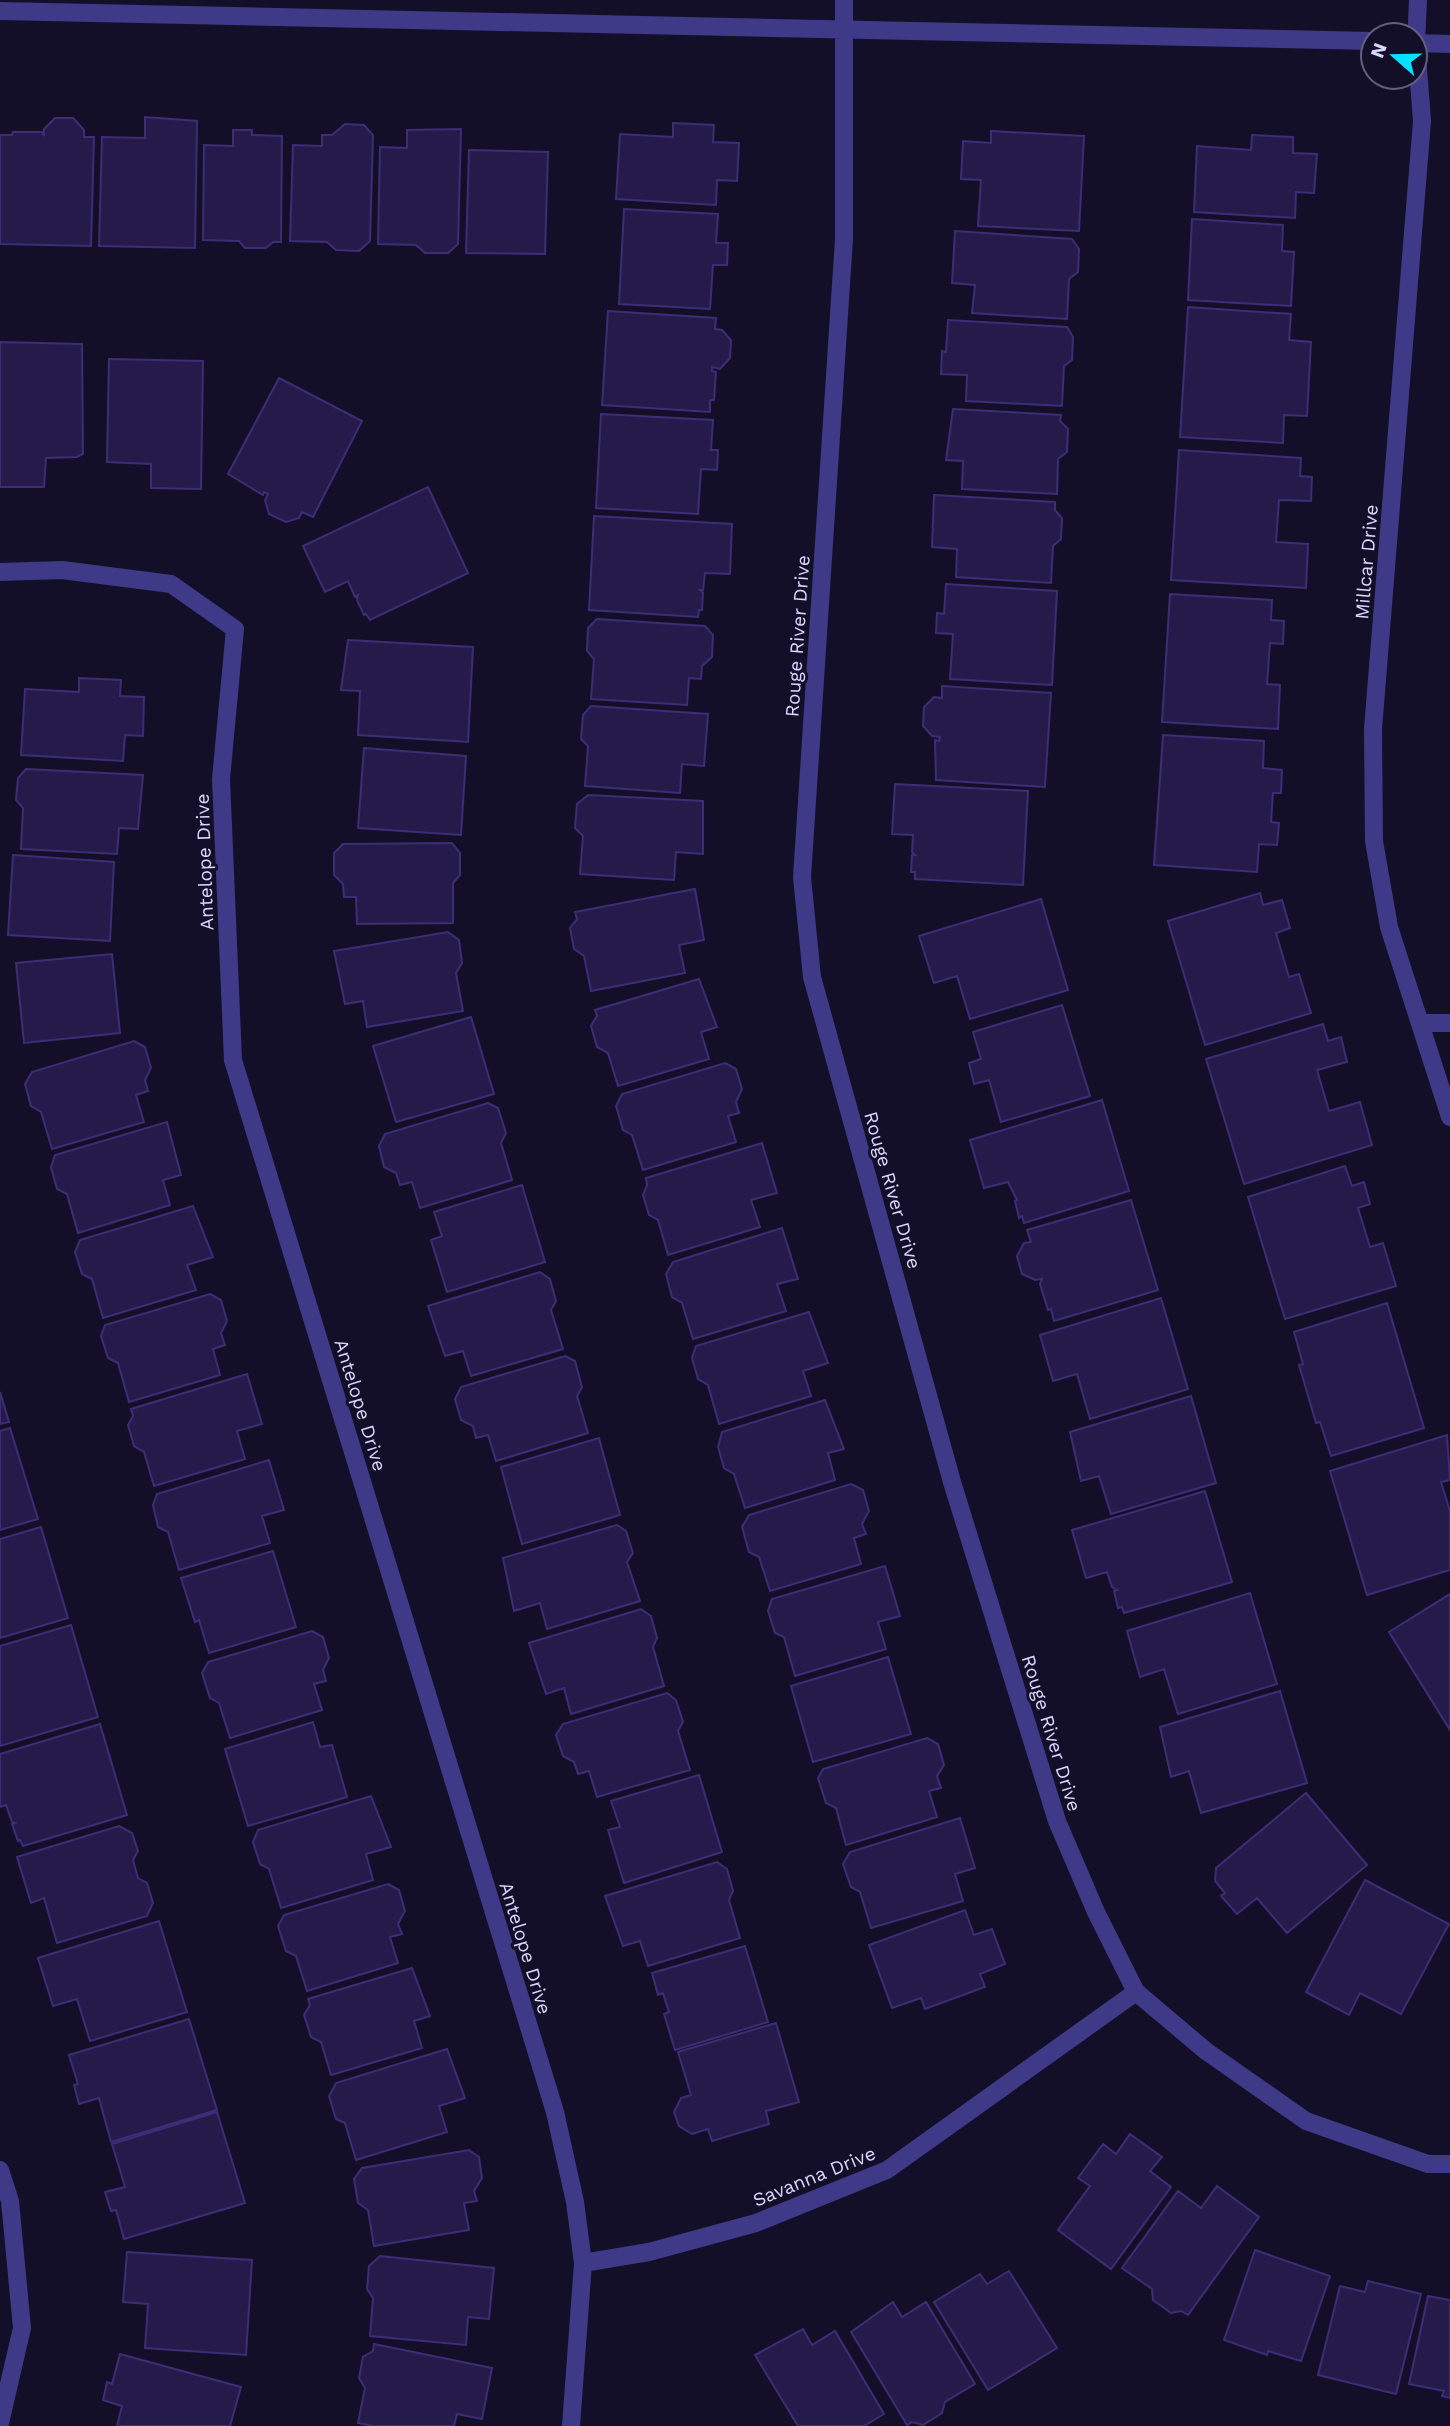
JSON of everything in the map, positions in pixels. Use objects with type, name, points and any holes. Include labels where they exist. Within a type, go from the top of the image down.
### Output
[{"type":"street","name":"Rouge River Drive","points":[[844,0],[844,239],[802,877],[812,977],[952,1482],[1057,1821],[1096,1912],[1136,1992],[1206,2052],[1306,2121],[1429,2164],[1450,2164]]},
{"type":"street","name":"Millcar Drive","points":[[1417,21],[1418,0]]},
{"type":"street","points":[[0,11],[842,27],[1359,41]]},
{"type":"street","points":[[1429,43],[1450,44]]},
{"type":"street","name":"Millcar Drive","points":[[1419,91],[1422,121],[1373,729],[1374,841],[1390,927],[1450,1118]]},
{"type":"street","name":"Antelope Drive","points":[[0,572],[62,570],[171,584],[235,629],[221,779],[233,1059],[555,2112],[575,2202],[583,2263],[571,2426]]},
{"type":"street","points":[[1422,1023],[1450,1023]]},
{"type":"street","name":"Savanna Drive","points":[[583,2263],[649,2252],[755,2223],[887,2170],[1136,1992]]},
{"type":"street","points":[[0,2169],[10,2201],[22,2328],[0,2423]]},
{"type":"building","points":[[145,117],[197,121],[195,248],[99,246],[102,137],[145,138]]},
{"type":"building","points":[[55,118],[73,118],[84,130],[84,137],[94,137],[91,246],[0,244],[0,135],[42,132],[44,136],[44,129]]},
{"type":"building","points":[[673,123],[714,125],[713,142],[739,143],[737,181],[717,180],[716,205],[616,199],[620,134],[673,137]]},
{"type":"building","points":[[345,124],[364,125],[373,135],[370,241],[359,251],[336,250],[327,242],[290,241],[293,145],[322,146],[322,135],[332,135]]},
{"type":"building","points":[[461,129],[458,244],[448,253],[425,253],[416,245],[378,244],[380,147],[407,148],[407,130]]},
{"type":"building","points":[[233,130],[252,130],[252,135],[282,136],[281,242],[273,242],[266,248],[245,248],[239,241],[203,240],[204,145],[233,146]]},
{"type":"building","points":[[991,131],[1084,136],[1079,231],[978,226],[981,180],[961,179],[963,141],[991,143]]},
{"type":"building","points":[[1252,135],[1293,137],[1293,153],[1317,154],[1314,193],[1296,192],[1295,218],[1194,212],[1197,146],[1251,150]]},
{"type":"building","points":[[469,150],[548,152],[545,254],[466,253]]},
{"type":"building","points":[[624,209],[718,214],[716,243],[728,243],[727,265],[713,265],[710,309],[619,304]]},
{"type":"building","points":[[1192,219],[1283,225],[1282,251],[1294,252],[1291,306],[1188,300]]},
{"type":"building","points":[[955,231],[1072,239],[1079,249],[1078,272],[1069,279],[1067,319],[972,313],[975,285],[952,283]]},
{"type":"building","points":[[1188,307],[1291,314],[1289,340],[1311,342],[1307,416],[1284,415],[1283,443],[1180,437]]},
{"type":"building","points":[[608,311],[716,318],[715,329],[722,330],[731,340],[730,358],[720,369],[712,367],[712,371],[716,372],[714,400],[710,400],[710,412],[602,405]]},
{"type":"building","points":[[948,320],[1067,327],[1073,337],[1072,360],[1064,366],[1062,406],[966,401],[967,375],[941,374],[942,351],[946,352]]},
{"type":"building","points":[[0,342],[82,344],[83,454],[77,457],[46,458],[44,487],[0,487]]},
{"type":"building","points":[[109,359],[203,361],[201,489],[151,488],[151,464],[107,462]]},
{"type":"building","points":[[279,378],[362,421],[313,517],[302,512],[299,518],[286,522],[269,514],[265,500],[268,494],[264,492],[263,495],[228,474]]},
{"type":"building","points":[[953,409],[1061,415],[1060,421],[1068,429],[1067,452],[1058,459],[1057,494],[962,489],[963,461],[946,460]]},
{"type":"building","points":[[601,414],[713,420],[711,450],[718,450],[717,470],[701,469],[698,514],[596,508]]},
{"type":"building","points":[[1179,450],[1301,458],[1300,476],[1312,477],[1311,501],[1279,500],[1276,542],[1308,544],[1306,588],[1171,580]]},
{"type":"building","points":[[428,487],[468,573],[370,620],[364,615],[357,600],[358,595],[355,597],[348,581],[325,592],[303,546]]},
{"type":"building","points":[[934,495],[1055,502],[1055,510],[1062,518],[1061,539],[1053,546],[1051,583],[956,577],[957,549],[932,547]]},
{"type":"building","points":[[594,516],[732,524],[730,574],[705,573],[703,590],[700,590],[703,593],[702,610],[699,610],[698,617],[589,610]]},
{"type":"building","points":[[946,584],[1057,591],[1052,685],[950,679],[953,634],[936,633],[937,613],[944,614]]},
{"type":"building","points":[[1170,594],[1272,600],[1271,620],[1284,621],[1283,644],[1270,643],[1267,684],[1280,685],[1278,729],[1162,722]]},
{"type":"building","points":[[597,619],[705,626],[713,635],[712,657],[702,666],[701,679],[689,678],[687,705],[591,699],[594,659],[587,651],[588,628]]},
{"type":"building","points":[[348,640],[473,647],[468,742],[358,735],[360,691],[341,690]]},
{"type":"building","points":[[79,678],[121,680],[120,696],[144,697],[143,736],[125,735],[123,761],[21,755],[25,689],[79,692]]},
{"type":"building","points":[[942,686],[1051,693],[1045,787],[936,780],[935,740],[939,741],[940,737],[932,736],[923,726],[924,707],[934,697],[942,698]]},
{"type":"building","points":[[591,706],[708,714],[704,766],[682,764],[680,793],[585,786],[588,746],[581,739],[583,715]]},
{"type":"building","points":[[1163,735],[1264,741],[1263,768],[1282,770],[1281,793],[1273,793],[1271,822],[1279,823],[1277,845],[1259,844],[1257,872],[1154,865]]},
{"type":"building","points":[[364,748],[466,756],[461,835],[358,828]]},
{"type":"building","points":[[26,769],[143,775],[138,829],[119,828],[117,854],[21,849],[23,808],[16,800],[18,778]]},
{"type":"building","points":[[895,784],[1028,791],[1023,885],[915,879],[915,872],[911,872],[912,855],[915,855],[912,852],[913,835],[892,834]]},
{"type":"building","points":[[588,795],[703,801],[703,854],[676,852],[674,880],[580,874],[583,836],[575,828],[577,804]]},
{"type":"building","points":[[452,843],[460,853],[460,875],[453,883],[453,923],[357,924],[356,897],[344,897],[343,884],[334,875],[334,853],[343,844]]},
{"type":"building","points":[[13,855],[114,862],[110,941],[8,935]]},
{"type":"building","points":[[695,889],[704,940],[679,945],[685,973],[591,991],[584,956],[574,949],[570,928],[577,919],[575,912]]},
{"type":"building","points":[[1260,893],[1263,905],[1282,900],[1290,928],[1276,933],[1289,977],[1299,974],[1311,1013],[1205,1045],[1168,921]]},
{"type":"building","points":[[1041,899],[1068,990],[970,1019],[957,976],[934,983],[919,936]]},
{"type":"building","points":[[448,932],[459,940],[462,963],[456,973],[463,1011],[367,1027],[363,1001],[345,1004],[334,951]]},
{"type":"building","points":[[112,954],[120,1033],[24,1043],[16,963]]},
{"type":"building","points":[[699,979],[717,1027],[701,1032],[709,1059],[618,1086],[608,1053],[597,1047],[591,1026],[597,1016],[595,1010]]},
{"type":"building","points":[[1062,1005],[1090,1096],[1001,1122],[989,1080],[974,1084],[969,1063],[981,1059],[973,1032]]},
{"type":"building","points":[[471,1017],[494,1094],[396,1122],[373,1046]]},
{"type":"building","points":[[1323,1024],[1328,1041],[1341,1037],[1347,1062],[1317,1070],[1329,1111],[1360,1102],[1372,1145],[1244,1184],[1206,1059]]},
{"type":"building","points":[[134,1041],[145,1047],[151,1068],[145,1080],[148,1091],[136,1095],[144,1122],[52,1149],[41,1112],[31,1106],[25,1084],[32,1072]]},
{"type":"building","points":[[725,1063],[736,1069],[742,1089],[736,1102],[739,1113],[728,1116],[736,1142],[643,1170],[632,1135],[623,1130],[616,1106],[622,1094]]},
{"type":"building","points":[[1102,1100],[1129,1191],[1024,1223],[1022,1216],[1019,1218],[1017,1200],[1008,1182],[984,1188],[970,1140]]},
{"type":"building","points":[[488,1103],[498,1108],[506,1133],[501,1143],[512,1180],[420,1208],[412,1182],[400,1185],[396,1173],[384,1167],[379,1146],[385,1134]]},
{"type":"building","points":[[167,1122],[181,1175],[163,1180],[170,1205],[78,1233],[67,1194],[57,1189],[51,1167],[55,1155]]},
{"type":"building","points":[[762,1143],[777,1193],[751,1200],[760,1227],[668,1255],[658,1220],[649,1215],[643,1195],[647,1185],[646,1178]]},
{"type":"building","points":[[1345,1166],[1352,1186],[1364,1182],[1370,1204],[1358,1208],[1370,1247],[1383,1243],[1396,1286],[1285,1319],[1248,1197]]},
{"type":"building","points":[[522,1185],[545,1262],[447,1292],[431,1240],[442,1236],[434,1212]]},
{"type":"building","points":[[1131,1200],[1158,1290],[1054,1321],[1040,1284],[1042,1279],[1035,1280],[1022,1274],[1017,1256],[1024,1243],[1031,1242],[1027,1230]]},
{"type":"building","points":[[193,1206],[213,1257],[187,1265],[196,1290],[103,1318],[92,1279],[82,1274],[75,1252],[80,1240]]},
{"type":"building","points":[[782,1228],[798,1279],[777,1284],[786,1311],[693,1339],[682,1303],[672,1297],[666,1274],[673,1262]]},
{"type":"building","points":[[540,1272],[550,1279],[556,1301],[551,1310],[563,1349],[471,1376],[463,1351],[445,1356],[428,1306]]},
{"type":"building","points":[[210,1294],[221,1300],[227,1321],[221,1333],[225,1345],[213,1349],[220,1375],[129,1402],[118,1363],[108,1358],[101,1336],[105,1325]]},
{"type":"building","points":[[1161,1298],[1188,1389],[1090,1419],[1077,1374],[1053,1381],[1040,1335]]},
{"type":"building","points":[[1387,1303],[1424,1428],[1331,1456],[1320,1422],[1316,1423],[1299,1365],[1303,1364],[1294,1332]]},
{"type":"building","points":[[809,1312],[828,1363],[803,1371],[811,1396],[719,1424],[708,1385],[698,1379],[692,1358],[696,1346]]},
{"type":"building","points":[[565,1356],[575,1361],[582,1387],[577,1396],[588,1433],[496,1461],[488,1435],[476,1438],[473,1426],[461,1420],[455,1399],[461,1387]]},
{"type":"building","points":[[247,1374],[262,1424],[237,1431],[245,1459],[154,1486],[144,1452],[134,1446],[128,1425],[133,1416],[131,1409]]},
{"type":"building","points":[[0,1392],[9,1422],[0,1424]]},
{"type":"building","points":[[1191,1396],[1216,1483],[1111,1514],[1099,1476],[1081,1481],[1070,1432]]},
{"type":"building","points":[[825,1400],[844,1449],[828,1453],[835,1480],[745,1508],[734,1474],[724,1468],[718,1447],[722,1432]]},
{"type":"building","points":[[10,1428],[38,1519],[0,1530],[0,1431]]},
{"type":"building","points":[[1447,1435],[1450,1480],[1441,1482],[1450,1511],[1450,1570],[1367,1595],[1330,1471]]},
{"type":"building","points":[[599,1438],[620,1515],[522,1544],[501,1467]]},
{"type":"building","points":[[269,1460],[284,1510],[262,1516],[270,1543],[179,1570],[168,1532],[158,1527],[153,1505],[157,1494]]},
{"type":"building","points":[[851,1484],[863,1490],[869,1511],[862,1524],[866,1534],[854,1538],[861,1564],[770,1591],[759,1557],[749,1552],[742,1527],[749,1515]]},
{"type":"building","points":[[1205,1491],[1232,1582],[1124,1613],[1122,1607],[1118,1608],[1114,1591],[1117,1590],[1112,1587],[1107,1572],[1086,1578],[1072,1530]]},
{"type":"building","points":[[617,1525],[626,1531],[633,1553],[627,1562],[640,1601],[547,1629],[540,1603],[514,1611],[503,1558]]},
{"type":"building","points":[[41,1527],[68,1618],[0,1638],[0,1539]]},
{"type":"building","points":[[273,1551],[296,1627],[209,1653],[199,1620],[195,1622],[181,1578]]},
{"type":"building","points":[[885,1566],[900,1616],[878,1622],[886,1649],[795,1676],[784,1637],[775,1633],[768,1611],[772,1599]]},
{"type":"building","points":[[1250,1593],[1277,1684],[1178,1714],[1164,1669],[1140,1677],[1127,1631]]},
{"type":"building","points":[[1450,1594],[1450,1730],[1389,1632]]},
{"type":"building","points":[[641,1609],[651,1616],[657,1638],[653,1647],[664,1686],[571,1714],[564,1688],[546,1694],[529,1643]]},
{"type":"building","points":[[71,1625],[98,1717],[0,1746],[0,1646]]},
{"type":"building","points":[[312,1631],[323,1637],[329,1658],[323,1670],[326,1681],[314,1684],[322,1710],[230,1738],[219,1703],[210,1698],[202,1673],[208,1662]]},
{"type":"building","points":[[888,1657],[911,1734],[813,1762],[791,1686]]},
{"type":"building","points":[[1280,1691],[1307,1783],[1201,1813],[1189,1771],[1171,1777],[1160,1727]]},
{"type":"building","points":[[667,1693],[676,1700],[683,1722],[678,1731],[690,1770],[597,1797],[589,1771],[578,1774],[574,1762],[563,1756],[556,1735],[563,1724]]},
{"type":"building","points":[[313,1722],[320,1747],[332,1745],[347,1797],[248,1826],[225,1749]]},
{"type":"building","points":[[100,1724],[127,1815],[23,1846],[20,1840],[18,1841],[12,1824],[15,1823],[12,1822],[6,1805],[0,1807],[0,1754]]},
{"type":"building","points":[[927,1738],[938,1744],[944,1765],[937,1776],[941,1788],[929,1791],[937,1817],[846,1845],[836,1808],[826,1803],[818,1778],[823,1769]]},
{"type":"building","points":[[699,1775],[722,1852],[624,1883],[608,1830],[620,1827],[611,1801]]},
{"type":"building","points":[[1306,1793],[1367,1865],[1287,1933],[1257,1898],[1237,1914],[1221,1896],[1225,1893],[1215,1881],[1216,1868]]},
{"type":"building","points":[[371,1796],[391,1847],[366,1854],[373,1880],[281,1908],[269,1869],[260,1864],[253,1842],[258,1830]]},
{"type":"building","points":[[960,1818],[975,1868],[955,1874],[963,1901],[871,1928],[860,1892],[851,1887],[843,1864],[850,1852]]},
{"type":"building","points":[[119,1826],[132,1833],[138,1851],[133,1860],[138,1878],[147,1883],[153,1903],[147,1916],[57,1943],[44,1898],[31,1903],[17,1857]]},
{"type":"building","points":[[717,1862],[727,1869],[733,1891],[729,1900],[740,1938],[648,1966],[640,1941],[623,1946],[605,1896]]},
{"type":"building","points":[[1365,1880],[1449,1924],[1401,2014],[1360,1993],[1349,2015],[1306,1992]]},
{"type":"building","points":[[388,1884],[399,1890],[405,1911],[398,1924],[402,1934],[390,1937],[398,1963],[307,1991],[296,1956],[286,1951],[278,1926],[284,1915]]},
{"type":"building","points":[[965,1910],[974,1935],[992,1929],[1005,1964],[980,1974],[985,1987],[925,2009],[921,1998],[892,2008],[869,1945]]},
{"type":"building","points":[[159,1921],[187,2012],[90,2041],[77,1999],[53,2006],[38,1958]]},
{"type":"building","points":[[745,1946],[768,2022],[675,2050],[664,2014],[669,2012],[663,1993],[658,1995],[652,1973]]},
{"type":"building","points":[[412,1968],[430,2016],[414,2021],[422,2048],[331,2075],[321,2042],[311,2037],[304,2015],[310,2005],[308,1999]]},
{"type":"building","points":[[189,2019],[217,2110],[111,2142],[99,2098],[79,2104],[74,2085],[78,2084],[69,2055]]},
{"type":"building","points":[[776,2023],[799,2102],[766,2111],[769,2124],[712,2141],[708,2129],[692,2134],[679,2126],[674,2112],[681,2098],[691,2095],[678,2052]]},
{"type":"building","points":[[447,2049],[465,2098],[439,2106],[447,2132],[356,2160],[345,2123],[336,2119],[329,2096],[336,2083]]},
{"type":"building","points":[[217,2112],[245,2203],[124,2239],[116,2210],[111,2211],[105,2192],[125,2187],[112,2144]]},
{"type":"building","points":[[1130,2134],[1162,2157],[1150,2171],[1171,2187],[1111,2269],[1058,2230],[1090,2186],[1078,2178],[1103,2144],[1116,2154]]},
{"type":"building","points":[[469,2150],[479,2157],[482,2178],[474,2191],[477,2201],[464,2203],[469,2230],[374,2246],[368,2210],[358,2203],[354,2179],[362,2168]]},
{"type":"building","points":[[1217,2186],[1259,2217],[1188,2315],[1181,2311],[1171,2313],[1153,2300],[1152,2289],[1122,2268],[1178,2191],[1201,2208]]},
{"type":"building","points":[[1255,2250],[1330,2276],[1301,2361],[1268,2351],[1267,2355],[1224,2340]]},
{"type":"building","points":[[127,2252],[252,2260],[246,2355],[145,2348],[148,2304],[123,2302]]},
{"type":"building","points":[[380,2256],[494,2268],[489,2319],[468,2317],[466,2345],[370,2336],[373,2298],[367,2289],[369,2266]]},
{"type":"building","points":[[1009,2271],[1057,2348],[988,2390],[934,2302],[980,2274],[987,2284]]},
{"type":"building","points":[[1368,2281],[1421,2294],[1396,2394],[1318,2375],[1340,2286],[1365,2292]]},
{"type":"building","points":[[1428,2296],[1450,2300],[1450,2398],[1442,2396],[1444,2391],[1409,2384]]},
{"type":"building","points":[[893,2302],[902,2317],[926,2302],[975,2384],[945,2402],[942,2413],[923,2425],[912,2422],[907,2425],[851,2332]]},
{"type":"building","points":[[803,2329],[812,2345],[835,2331],[884,2414],[864,2426],[798,2426],[755,2355]]},
{"type":"building","points":[[374,2344],[492,2368],[482,2419],[457,2414],[454,2426],[373,2426],[358,2423],[365,2388],[359,2378],[363,2357],[373,2351]]},
{"type":"building","points":[[120,2354],[241,2387],[230,2426],[117,2426],[122,2406],[103,2400],[107,2382],[112,2384]]}]
